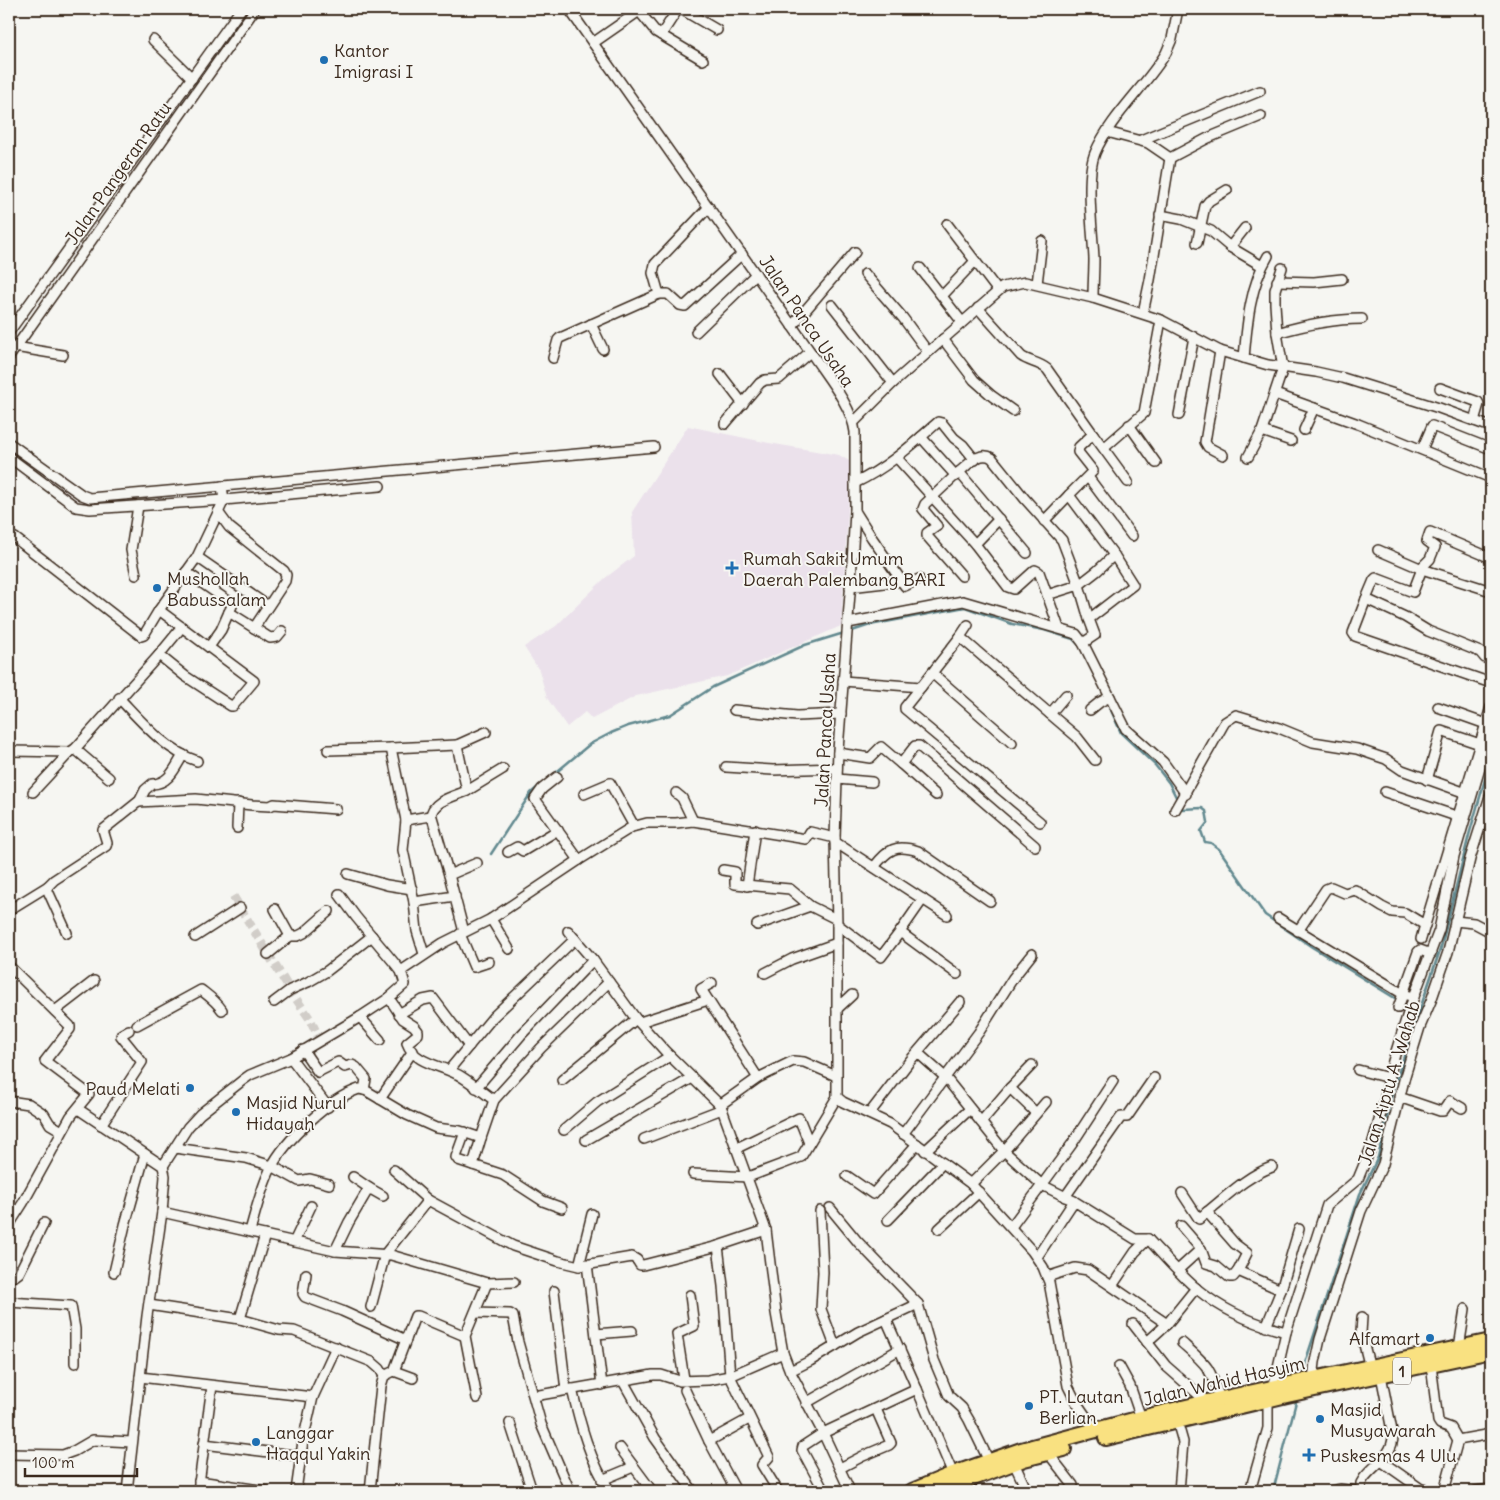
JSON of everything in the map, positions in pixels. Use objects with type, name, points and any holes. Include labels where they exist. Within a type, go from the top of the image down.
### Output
[{"type":"highway","name":"Jalan Wahid Hasyim","points":[[945,1490],[969,1486],[1014,1463],[1048,1453],[1177,1421],[1271,1394],[1376,1371],[1491,1341]]},
{"type":"highway","name":"Jalan Wahid Hasyim","points":[[1376,1371],[1430,1364],[1491,1352]]},
{"type":"highway","name":"Jalan Wahid Hasyim","points":[[912,1491],[953,1474],[1022,1450],[1213,1401],[1271,1394]]},
{"type":"street","name":"Jalan Pangeran Ratu","points":[[9,332],[241,9]]},
{"type":"street","name":"Jalan Pangeran Ratu","points":[[9,357],[255,9]]},
{"type":"street","name":"Jalan Panca Usaha","points":[[569,9],[810,352],[849,411],[854,422],[856,432],[855,511],[837,768],[835,840],[837,1097]]},
{"type":"street","points":[[661,35],[679,9],[717,30]]},
{"type":"street","points":[[1093,298],[1094,262],[1091,168],[1095,152],[1107,132],[1166,53],[1172,39],[1178,9]]},
{"type":"street","points":[[594,42],[638,11],[656,32],[703,60]]},
{"type":"street","points":[[153,40],[192,78]]},
{"type":"street","points":[[1141,140],[1260,91]]},
{"type":"street","points":[[1170,158],[1208,138],[1261,116]]},
{"type":"street","points":[[1107,132],[1141,140],[1170,158]]},
{"type":"street","points":[[1143,313],[1170,158]]},
{"type":"street","points":[[1197,243],[1207,203],[1227,190]]},
{"type":"street","points":[[659,294],[653,273],[655,264],[709,207]]},
{"type":"street","points":[[1160,215],[1181,219],[1211,231],[1230,247],[1262,266]]},
{"type":"street","points":[[947,224],[998,290]]},
{"type":"street","points":[[1230,247],[1245,228]]},
{"type":"street","points":[[1037,284],[1042,241]]},
{"type":"street","points":[[792,326],[854,252]]},
{"type":"street","points":[[553,358],[559,339],[659,294],[668,294],[680,305],[684,306],[742,254]]},
{"type":"street","points":[[1244,358],[1256,281],[1268,256]]},
{"type":"street","points":[[943,295],[975,261]]},
{"type":"street","points":[[920,268],[943,295],[962,322]]},
{"type":"street","points":[[1248,457],[1262,432],[1283,368],[1277,333],[1275,297],[1282,268]]},
{"type":"street","points":[[696,332],[756,274]]},
{"type":"street","points":[[865,274],[903,318],[928,352]]},
{"type":"street","points":[[1278,281],[1314,282],[1342,279]]},
{"type":"street","points":[[854,422],[893,384],[998,290],[1017,283],[1037,284],[1143,313],[1220,350],[1244,358],[1283,368],[1343,378],[1439,408],[1491,427]]},
{"type":"street","points":[[832,305],[893,384]]},
{"type":"street","points":[[978,308],[1021,356],[1049,371],[1128,482]]},
{"type":"street","points":[[1277,333],[1324,322],[1362,319]]},
{"type":"street","points":[[1104,448],[1144,413],[1161,320]]},
{"type":"street","points":[[591,324],[603,349]]},
{"type":"street","points":[[1179,415],[1194,337]]},
{"type":"street","points":[[944,339],[974,380],[1013,411]]},
{"type":"street","points":[[16,347],[63,355]]},
{"type":"street","points":[[1220,350],[1205,442],[1208,448],[1223,454]]},
{"type":"street","points":[[725,424],[763,381],[779,379],[810,352]]},
{"type":"street","points":[[720,374],[743,404]]},
{"type":"street","points":[[1440,388],[1478,402],[1474,420]]},
{"type":"street","points":[[1275,394],[1422,449],[1491,478]]},
{"type":"street","points":[[1304,430],[1314,408]]},
{"type":"street","points":[[855,482],[897,458],[940,421],[975,460]]},
{"type":"street","points":[[1129,426],[1156,463]]},
{"type":"street","points":[[1422,449],[1432,426],[1491,449]]},
{"type":"street","points":[[1262,432],[1291,441]]},
{"type":"street","points":[[1044,521],[1093,473],[1093,470],[1079,453],[1078,449],[1093,434]]},
{"type":"street","points":[[921,437],[957,474],[1027,553]]},
{"type":"street","points":[[9,443],[82,495],[90,498],[654,448]]},
{"type":"street","points":[[962,576],[926,534],[937,526],[923,510],[925,504],[957,474],[985,455],[992,458],[1062,540],[1096,634],[1084,643]]},
{"type":"street","points":[[9,457],[76,507],[90,509],[224,500],[380,486]]},
{"type":"street","points":[[897,458],[975,544],[1008,587],[1014,589],[1035,570],[1040,574],[1059,628]]},
{"type":"street","points":[[1088,477],[1132,536]]},
{"type":"street","points":[[9,536],[141,636],[144,635],[159,610],[197,557],[224,500],[222,486]]},
{"type":"street","points":[[76,507],[82,495]]},
{"type":"street","points":[[1069,495],[1114,555],[1133,585],[1089,619]]},
{"type":"street","points":[[136,574],[131,550],[138,506]]},
{"type":"street","points":[[855,511],[906,586],[919,579]]},
{"type":"street","points":[[218,512],[229,527],[284,571],[286,575],[285,581],[254,628]]},
{"type":"street","points":[[975,544],[999,520]]},
{"type":"street","points":[[1491,558],[1430,532],[1426,541],[1435,547],[1430,559],[1422,569],[1413,592],[1376,578],[1354,633],[1355,636],[1491,683]]},
{"type":"street","points":[[1378,550],[1422,569],[1491,591]]},
{"type":"street","points":[[1047,594],[1079,585],[1114,555]]},
{"type":"street","points":[[197,557],[268,606]]},
{"type":"street","points":[[186,572],[231,603],[232,606],[221,630],[209,647]]},
{"type":"street","points":[[850,587],[902,581]]},
{"type":"street","points":[[1366,599],[1405,617],[1428,632],[1480,652],[1485,658],[1491,660]]},
{"type":"street","points":[[848,625],[963,601],[1076,634],[1084,643],[1106,699],[1126,729],[1163,762],[1180,803],[1225,722],[1236,716],[1279,728],[1303,739],[1357,749],[1388,760],[1402,770],[1466,793]]},
{"type":"street","points":[[159,610],[254,680],[234,706],[231,706],[185,676],[159,655]]},
{"type":"street","points":[[229,612],[273,638],[277,637],[282,631]]},
{"type":"street","points":[[968,625],[904,707],[1040,822]]},
{"type":"street","points":[[33,792],[159,655],[182,627]]},
{"type":"street","points":[[960,637],[1081,742],[1095,760]]},
{"type":"street","points":[[932,673],[1012,743]]},
{"type":"street","points":[[843,681],[920,687]]},
{"type":"street","points":[[1050,714],[1066,695]]},
{"type":"street","points":[[119,698],[146,726],[183,756],[198,761]]},
{"type":"street","points":[[1090,710],[1106,699]]},
{"type":"street","points":[[1438,706],[1488,727]]},
{"type":"street","points":[[1421,938],[1448,874],[1488,727],[1491,707]]},
{"type":"street","points":[[734,710],[797,716],[841,714]]},
{"type":"street","points":[[1250,1491],[1268,1428],[1271,1394],[1286,1332],[1327,1205],[1354,1184],[1362,1170],[1376,1131],[1409,1010],[1439,930],[1459,817],[1480,744],[1488,727]]},
{"type":"street","points":[[1428,780],[1441,731],[1480,744]]},
{"type":"street","points":[[328,750],[457,745],[486,732]]},
{"type":"street","points":[[457,745],[467,791]]},
{"type":"street","points":[[901,764],[915,746],[919,746],[1034,846]]},
{"type":"street","points":[[391,748],[406,820],[403,844],[412,889],[417,931],[424,954]]},
{"type":"street","points":[[838,753],[870,758],[881,748],[936,795]]},
{"type":"street","points":[[9,751],[72,750],[109,778]]},
{"type":"street","points":[[9,910],[106,846],[107,843],[103,830],[140,802],[145,790],[152,784],[163,782],[183,756]]},
{"type":"street","points":[[726,767],[774,770],[837,768]]},
{"type":"street","points":[[489,962],[474,966],[462,933],[455,896],[431,817],[431,810],[442,802],[467,791],[503,769]]},
{"type":"street","points":[[557,777],[542,789],[535,798],[579,860]]},
{"type":"street","points":[[837,778],[872,782]]},
{"type":"street","points":[[584,794],[610,783],[634,826]]},
{"type":"street","points":[[1384,792],[1459,817]]},
{"type":"street","points":[[676,793],[682,798],[693,820]]},
{"type":"street","name":"Jalan Aiptu A. Wahab","points":[[1312,1384],[1320,1339],[1361,1211],[1383,1164],[1399,1097],[1420,1027],[1448,952],[1464,878],[1491,793]]},
{"type":"street","points":[[140,802],[196,799],[270,806],[274,804],[336,809]]},
{"type":"street","points":[[237,828],[238,803]]},
{"type":"street","points":[[406,820],[431,817]]},
{"type":"street","points":[[401,971],[424,954],[491,919],[634,826],[647,823],[676,823],[693,820],[806,839],[810,832],[835,840],[947,915]]},
{"type":"street","points":[[508,852],[517,847],[523,851],[558,830]]},
{"type":"street","points":[[748,886],[755,830]]},
{"type":"street","points":[[874,867],[883,856],[898,848],[918,851],[990,901]]},
{"type":"street","points":[[449,875],[477,863]]},
{"type":"street","points":[[723,870],[735,872],[735,884],[790,889],[810,906],[837,922],[882,957],[922,898]]},
{"type":"street","points":[[348,874],[388,885],[412,889]]},
{"type":"street","points":[[1448,874],[1464,878]]},
{"type":"street","points":[[48,886],[48,892],[67,933]]},
{"type":"street","points":[[1298,931],[1326,888],[1329,887],[1345,893],[1355,890],[1392,912],[1404,913],[1425,925]]},
{"type":"street","points":[[127,1491],[162,1212],[164,1166],[188,1127],[200,1114],[243,1080],[250,1075],[291,1058],[390,998],[406,984],[401,971],[339,894]]},
{"type":"street","points":[[414,902],[455,896]]},
{"type":"street","points":[[757,925],[810,906]]},
{"type":"street","points":[[195,937],[240,908]]},
{"type":"street","points":[[275,909],[290,936]]},
{"type":"street","points":[[268,954],[290,936],[298,936],[304,933],[329,911]]},
{"type":"street","points":[[1278,918],[1400,1000],[1414,999]]},
{"type":"street","points":[[491,919],[509,949]]},
{"type":"street","points":[[1455,921],[1474,923],[1491,932]]},
{"type":"street","points":[[568,931],[593,960],[638,1020],[670,1056],[721,1107],[766,1230],[783,1353],[790,1371],[823,1433],[850,1491]]},
{"type":"street","points":[[900,932],[957,974]]},
{"type":"street","points":[[274,1002],[290,990],[326,971],[372,936]]},
{"type":"street","points":[[449,1070],[493,1017],[575,939]]},
{"type":"street","points":[[765,973],[792,959],[837,943]]},
{"type":"street","points":[[1400,1000],[1418,951],[1431,954]]},
{"type":"street","points":[[902,1134],[979,1032],[1013,978],[1032,954]]},
{"type":"street","points":[[476,1088],[521,1035],[593,960]]},
{"type":"street","points":[[9,966],[70,1027],[45,1061],[88,1093],[88,1096],[78,1109],[70,1116],[9,1225]]},
{"type":"street","points":[[56,1011],[94,981]]},
{"type":"street","points":[[473,1166],[494,1100],[541,1048],[609,982]]},
{"type":"street","points":[[712,983],[701,989],[758,1078]]},
{"type":"street","points":[[101,1125],[142,1062],[121,1036],[122,1034],[201,990],[215,1000],[222,1010]]},
{"type":"street","points":[[837,1009],[852,995]]},
{"type":"street","points":[[390,998],[399,1014],[406,1022],[414,1026],[418,1032],[407,1043],[413,1051],[427,1063],[449,1070],[462,1077],[494,1100]]},
{"type":"street","points":[[399,1014],[424,1000],[433,998],[469,1046]]},
{"type":"street","points":[[562,1080],[638,1020],[708,1000]]},
{"type":"street","points":[[870,1114],[960,1002]]},
{"type":"street","points":[[360,1017],[380,1040]]},
{"type":"street","points":[[303,1050],[318,1072],[338,1062],[345,1067],[352,1065],[356,1067],[366,1079],[364,1090]]},
{"type":"street","points":[[380,1099],[413,1051]]},
{"type":"street","points":[[918,1053],[945,1077],[1004,1152],[1042,1185],[1136,1239],[1148,1239],[1196,1288],[1217,1303],[1248,1320],[1286,1332]]},
{"type":"street","points":[[564,1130],[597,1102],[670,1056]]},
{"type":"street","points":[[291,1058],[328,1107]]},
{"type":"street","points":[[644,1139],[721,1107],[758,1078],[793,1061],[804,1062],[836,1076]]},
{"type":"street","points":[[981,1122],[1032,1065]]},
{"type":"street","points":[[1358,1070],[1389,1078]]},
{"type":"street","points":[[586,1140],[692,1078]]},
{"type":"street","points":[[1037,1257],[1069,1199],[1121,1117],[1126,1118],[1128,1116],[1154,1078]]},
{"type":"street","points":[[1011,1227],[1072,1144],[1113,1081]]},
{"type":"street","points":[[1010,1088],[1036,1112]]},
{"type":"street","points":[[250,1231],[272,1166],[303,1127],[315,1116],[356,1090],[364,1090],[407,1115],[436,1128],[464,1132],[482,1138]]},
{"type":"street","points":[[693,1174],[748,1177],[800,1157],[837,1097],[842,1102],[890,1124],[971,1184],[1037,1257],[1047,1277],[1068,1386],[1076,1402],[1096,1431]]},
{"type":"street","points":[[1399,1097],[1440,1111],[1443,1111],[1450,1101],[1462,1108]]},
{"type":"street","points":[[9,1101],[29,1104],[44,1114],[50,1124],[62,1131]]},
{"type":"street","points":[[971,1184],[1004,1152],[1046,1102]]},
{"type":"street","points":[[78,1109],[164,1166]]},
{"type":"street","points":[[925,1151],[970,1109]]},
{"type":"street","points":[[737,1148],[799,1118],[810,1143]]},
{"type":"street","points":[[464,1132],[456,1158],[458,1160],[503,1175],[543,1202],[562,1208]]},
{"type":"street","points":[[847,1176],[873,1194],[917,1144]]},
{"type":"street","points":[[175,1148],[246,1158],[272,1166],[299,1181],[310,1179],[329,1184]]},
{"type":"street","points":[[114,1272],[127,1216],[145,1154]]},
{"type":"street","points":[[888,1220],[943,1163]]},
{"type":"street","points":[[1207,1212],[1236,1244],[1247,1253],[1233,1278],[1228,1277],[1216,1266],[1206,1262],[1201,1249],[1184,1229],[1199,1220],[1207,1212],[1248,1179],[1260,1171],[1272,1167]]},
{"type":"street","points":[[394,1170],[428,1200],[514,1246],[558,1261],[583,1265],[632,1257],[642,1265],[718,1246],[766,1230]]},
{"type":"street","points":[[353,1177],[383,1196]]},
{"type":"street","points":[[335,1251],[369,1188]]},
{"type":"street","points":[[939,1229],[979,1192]]},
{"type":"street","points":[[1182,1193],[1199,1220]]},
{"type":"street","points":[[371,1307],[385,1254],[428,1200]]},
{"type":"street","points":[[294,1242],[311,1206]]},
{"type":"street","points":[[830,1208],[858,1242],[918,1304],[934,1360],[949,1396],[966,1414],[989,1461]]},
{"type":"street","points":[[820,1211],[823,1272],[821,1309],[835,1346]]},
{"type":"street","points":[[162,1212],[335,1251],[385,1254],[487,1283],[514,1282]]},
{"type":"street","points":[[592,1214],[583,1265],[596,1334],[602,1385]]},
{"type":"street","points":[[9,1277],[19,1273],[44,1223]]},
{"type":"street","points":[[1266,1327],[1281,1290],[1298,1229]]},
{"type":"street","points":[[240,1319],[265,1235]]},
{"type":"street","points":[[1112,1286],[1135,1252],[1148,1239]]},
{"type":"street","points":[[718,1246],[730,1376],[769,1457],[762,1466],[778,1491]]},
{"type":"street","points":[[1178,1270],[1201,1249]]},
{"type":"street","points":[[1047,1277],[1068,1269],[1083,1268],[1166,1324]]},
{"type":"street","points":[[1238,1271],[1281,1290]]},
{"type":"street","points":[[306,1274],[303,1294],[305,1297],[342,1311],[406,1340]]},
{"type":"street","points":[[477,1398],[465,1336],[487,1283]]},
{"type":"street","points":[[1147,1342],[1166,1324],[1196,1288]]},
{"type":"street","points":[[554,1291],[569,1390],[602,1480],[610,1491]]},
{"type":"street","points":[[684,1379],[677,1334],[694,1326],[690,1296]]},
{"type":"street","points":[[9,1302],[71,1306],[75,1329],[75,1363]]},
{"type":"street","points":[[790,1371],[886,1318],[918,1304]]},
{"type":"street","points":[[149,1305],[240,1319],[279,1330],[300,1333],[377,1365],[384,1376],[381,1386],[370,1491]]},
{"type":"street","points":[[1459,1348],[1465,1309]]},
{"type":"street","points":[[475,1313],[510,1314],[513,1316],[518,1342],[541,1424],[570,1491]]},
{"type":"street","points":[[394,1372],[416,1316],[465,1336]]},
{"type":"street","points":[[1361,1491],[1361,1483],[1364,1478],[1391,1449],[1393,1440],[1376,1371],[1361,1333],[1362,1317]]},
{"type":"street","points":[[886,1318],[953,1474]]},
{"type":"street","points":[[1132,1324],[1166,1366],[1213,1401]]},
{"type":"street","points":[[596,1334],[632,1330]]},
{"type":"street","points":[[1182,1343],[1207,1365],[1213,1376],[1213,1401]]},
{"type":"street","points":[[296,1491],[301,1456],[314,1397],[336,1347]]},
{"type":"street","points":[[806,1403],[900,1349]]},
{"type":"street","points":[[534,1396],[658,1374],[680,1380],[708,1380],[730,1376],[783,1353]]},
{"type":"street","points":[[1430,1364],[1438,1421],[1440,1424],[1452,1428],[1458,1440],[1444,1491]]},
{"type":"street","points":[[1119,1366],[1130,1386],[1141,1418]]},
{"type":"street","points":[[384,1376],[394,1372],[413,1378]]},
{"type":"street","points":[[140,1377],[314,1397]]},
{"type":"street","points":[[623,1381],[655,1438],[693,1491]]},
{"type":"street","points":[[198,1491],[212,1386]]},
{"type":"street","points":[[824,1491],[802,1450],[804,1445],[823,1433],[917,1389]]},
{"type":"street","points":[[685,1390],[708,1441],[736,1491]]},
{"type":"street","points":[[840,1468],[891,1443],[876,1408]]},
{"type":"street","points":[[708,1441],[750,1419]]},
{"type":"street","points":[[1177,1421],[1184,1450],[1179,1491]]},
{"type":"street","points":[[510,1423],[532,1491]]},
{"type":"street","points":[[1458,1440],[1491,1434]]},
{"type":"street","points":[[9,1454],[63,1455],[93,1440],[132,1442]]},
{"type":"street","points":[[204,1444],[301,1456]]},
{"type":"street","points":[[620,1448],[652,1491]]},
{"type":"street","points":[[1048,1453],[1072,1485]]},
{"type":"street","points":[[1381,1461],[1418,1488],[1432,1491]]},
{"type":"street","points":[[1014,1463],[1027,1491]]},
{"type":"street","points":[[602,1480],[633,1467]]},
{"type":"street","points":[[199,1481],[266,1491]]},
{"type":"street","points":[[1331,1491],[1340,1489],[1355,1491]]},
{"type":"street","points":[[1476,1491],[1491,1489]]},
{"type":"shaded area","name":"Rumah Sakit Umum Daerah Palembang BARI","points":[[688,426],[839,455],[851,462],[841,626],[727,676],[636,696],[592,719],[585,712],[567,727],[547,698],[539,670],[524,647],[556,626],[604,579],[634,556],[632,512]]},
{"type":"waterway","points":[[849,632],[870,625],[965,607],[1012,624],[1044,630],[1073,639],[1081,647]]},
{"type":"waterway","points":[[553,775],[590,744],[611,733],[628,726],[670,715],[713,687],[805,645],[844,633]]},
{"type":"waterway","points":[[1108,703],[1121,733],[1155,765],[1169,783],[1178,801]]},
{"type":"waterway","points":[[1302,1378],[1306,1360],[1360,1194],[1378,1157],[1393,1089],[1441,947],[1469,835],[1491,759]]},
{"type":"waterway","points":[[491,854],[531,793],[539,786]]},
{"type":"waterway","points":[[1180,806],[1183,809],[1202,808],[1206,811],[1208,822],[1201,831],[1205,842],[1211,843],[1219,849],[1265,915],[1312,947],[1398,1000]]},
{"type":"waterway","points":[[1403,1003],[1418,1013]]},
{"type":"waterway","points":[[1273,1491],[1297,1398]]},
{"type":"tunnel","points":[[233,896],[290,990],[310,1019],[320,1040]]},
{"type":"place","name":"Kantor Imigrasi I","points":[[324,60]]},
{"type":"place","name":"Rumah Sakit Umum Daerah Palembang BARI","points":[[732,568]]},
{"type":"place","name":"Mushollah Babussalam","points":[[157,588]]},
{"type":"place","name":"Paud Melati","points":[[190,1088]]},
{"type":"place","name":"Masjid Nurul Hidayah","points":[[236,1112]]},
{"type":"place","name":"Alfamart","points":[[1430,1338]]},
{"type":"place","name":"PT. Lautan Berlian","points":[[1029,1406]]},
{"type":"place","name":"Masjid Musyawarah","points":[[1320,1419]]},
{"type":"place","name":"Langgar Haqqul Yakin","points":[[256,1442]]},
{"type":"place","name":"Puskesmas 4 Ulu","points":[[1309,1455]]}]
